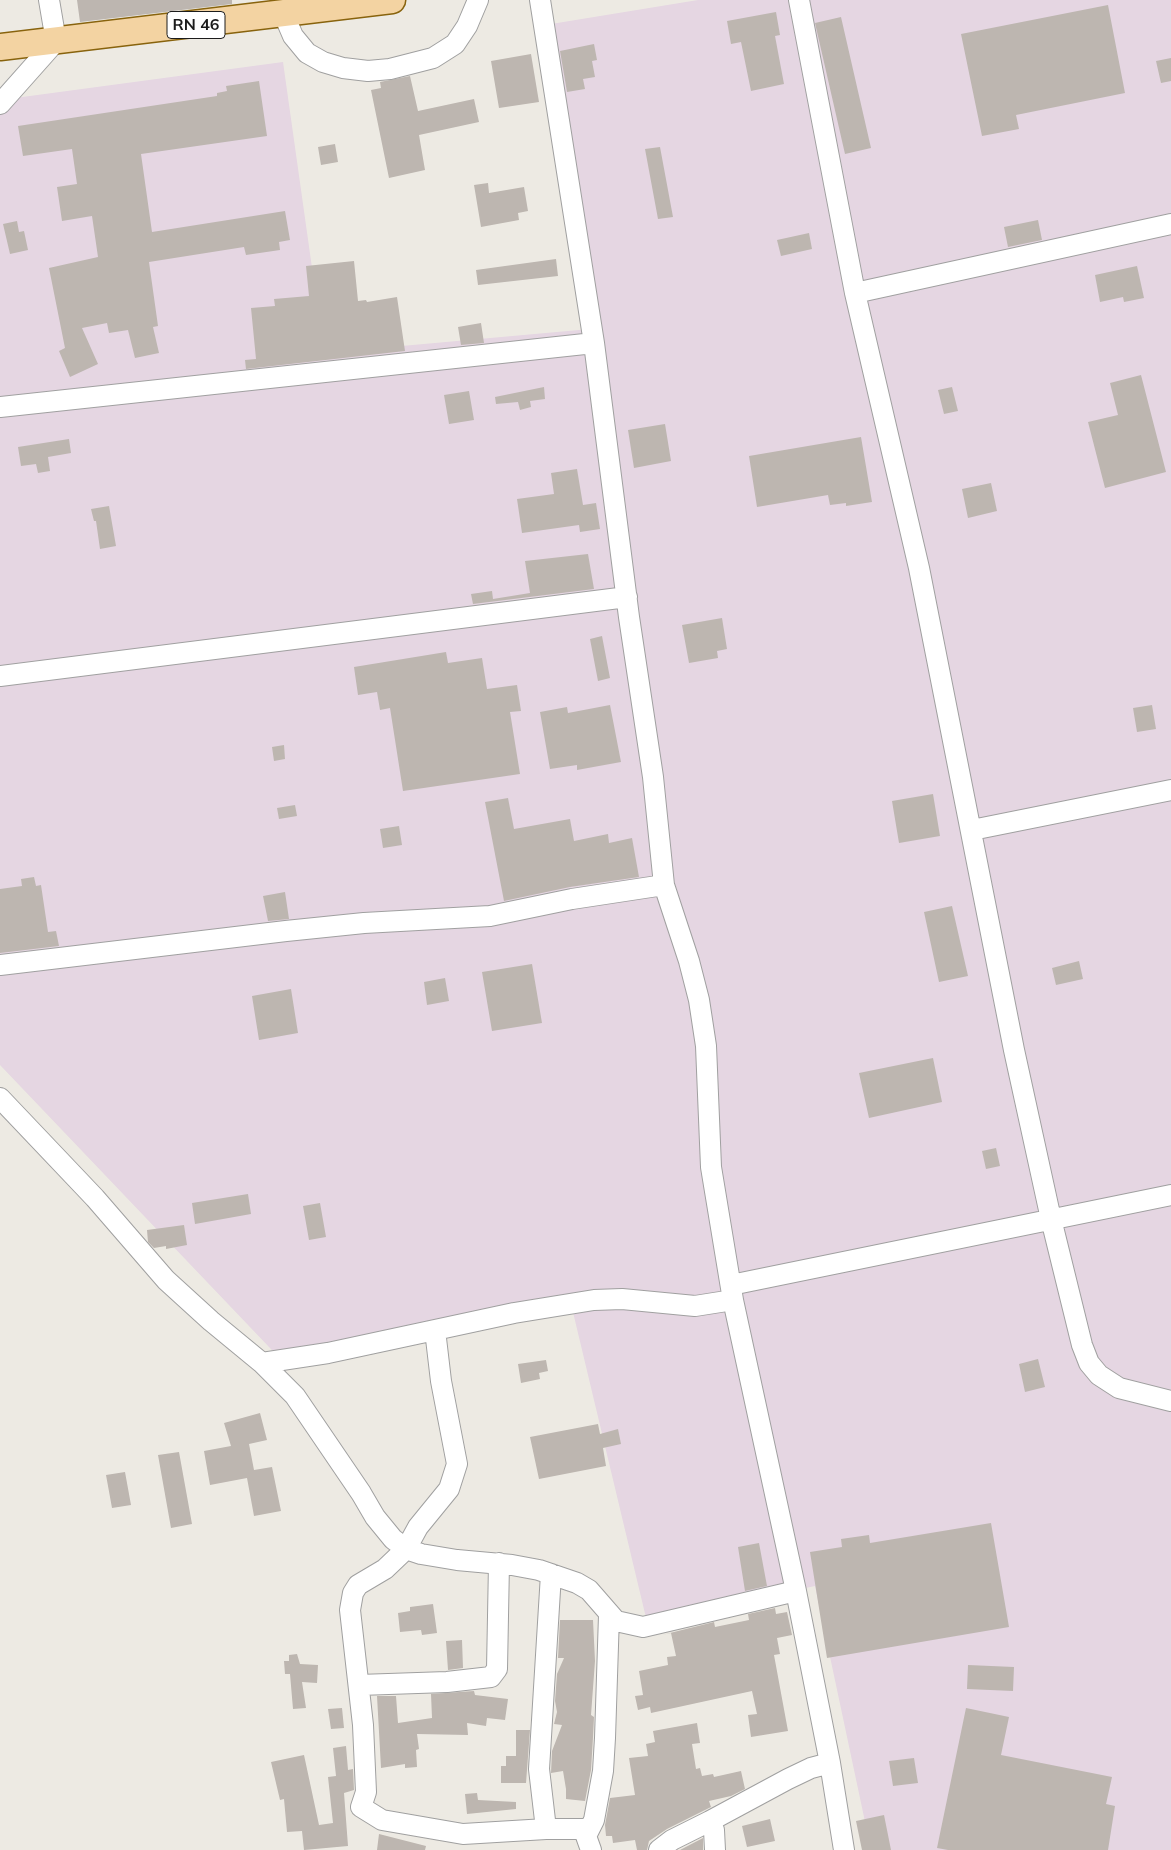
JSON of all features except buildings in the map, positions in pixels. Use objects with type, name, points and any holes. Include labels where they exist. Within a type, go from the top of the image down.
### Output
[{"type":"main road","name":"RN 46","points":[[0,47],[284,15],[343,3],[392,0]]},
{"type":"street","points":[[0,104],[56,41],[49,0]]},
{"type":"street","points":[[284,15],[293,36],[315,58],[344,68],[390,69],[433,58],[455,44],[467,26],[478,0]]},
{"type":"street","points":[[540,0],[594,343],[627,597],[653,777],[664,885],[690,961],[699,1000],[706,1046],[711,1167],[732,1293],[796,1591],[830,1763],[844,1850]]},
{"type":"street","points":[[799,0],[855,293],[919,568],[1014,1050],[1051,1219],[1082,1345],[1089,1363],[1099,1375],[1119,1388],[1171,1401]]},
{"type":"street","points":[[855,293],[1171,224]]},
{"type":"street","points":[[0,407],[594,343]]},
{"type":"street","points":[[0,676],[627,597]]},
{"type":"street","points":[[972,830],[1171,790]]},
{"type":"street","points":[[0,965],[364,923],[490,916],[572,899],[664,885]]},
{"type":"street","points":[[0,1098],[95,1198],[166,1280],[211,1321],[262,1363],[295,1396],[361,1493],[375,1517],[393,1539],[406,1549],[448,1558],[499,1563],[551,1574],[577,1583],[589,1590],[616,1621],[643,1627],[796,1591]]},
{"type":"street","points":[[262,1363],[328,1353],[514,1313],[594,1300],[622,1299],[695,1306],[732,1293],[1051,1219],[1171,1195]]},
{"type":"street","points":[[435,1330],[441,1381],[457,1464],[449,1490],[418,1527],[406,1549],[385,1569],[358,1585],[353,1593],[350,1610],[359,1685],[366,1792],[362,1807],[382,1820],[463,1834],[588,1829]]},
{"type":"street","points":[[359,1685],[447,1682],[491,1678],[497,1670],[499,1563]]},
{"type":"street","points":[[546,1830],[539,1769],[551,1574]]},
{"type":"street","points":[[591,1850],[586,1836],[594,1820],[603,1771],[609,1615]]},
{"type":"street","points":[[658,1850],[672,1840],[788,1779],[811,1768],[830,1763]]},
{"type":"street","points":[[710,1821],[714,1830],[715,1850]]},
{"type":"shaded area","points":[[698,0],[1171,0],[1171,1850],[871,1850],[815,1586],[647,1622],[572,1308],[290,1369],[0,1065],[0,100],[283,62],[324,353],[590,329],[545,25]]}]
